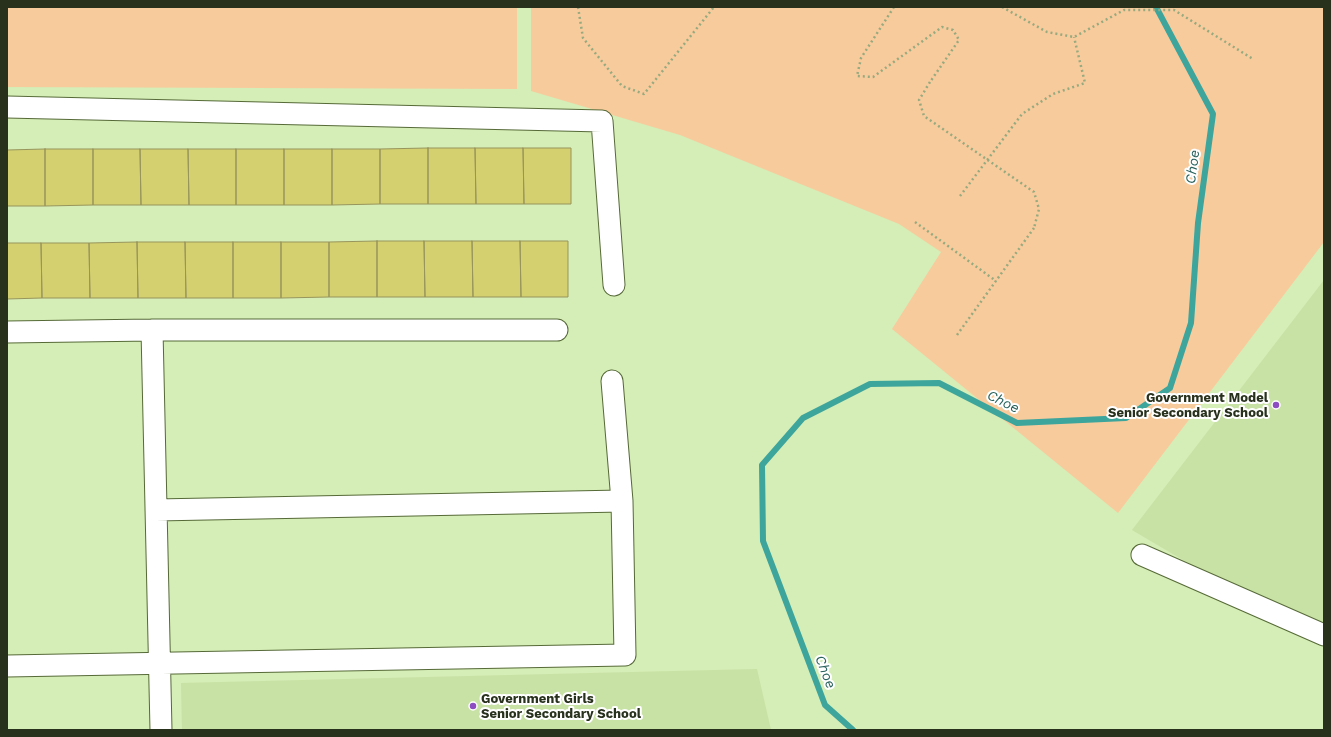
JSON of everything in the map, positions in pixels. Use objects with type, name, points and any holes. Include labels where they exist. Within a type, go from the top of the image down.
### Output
[{"type":"street","points":[[7,107],[602,121],[614,285]]},
{"type":"street","points":[[7,332],[152,330],[557,330]]},
{"type":"street","points":[[152,330],[161,730]]},
{"type":"street","points":[[7,666],[625,655],[622,501],[612,381]]},
{"type":"street","points":[[156,510],[622,501]]},
{"type":"street","points":[[1142,555],[1324,635]]},
{"type":"path","points":[[578,7],[583,38],[622,86],[644,94],[714,7]]},
{"type":"path","points":[[894,7],[861,58],[857,76],[873,77],[942,27],[953,30],[959,40],[919,100],[924,116],[1034,192],[1039,209],[1034,228],[957,335]]},
{"type":"path","points":[[1002,7],[1047,32],[1074,37],[1124,10],[1174,10],[1253,58]]},
{"type":"path","points":[[960,196],[1022,114],[1053,94],[1085,83],[1074,37]]},
{"type":"path","points":[[915,222],[996,281]]},
{"type":"shaded area","points":[[7,7],[517,7],[517,89],[7,87]]},
{"type":"shaded area","points":[[531,7],[1324,7],[1324,242],[1118,513],[892,329],[941,252],[899,224],[680,135],[531,91]]},
{"type":"shaded area","name":"Government Model Senior Secondary School","points":[[1324,280],[1324,643],[1132,530]]},
{"type":"shaded area","name":"Government Girls Senior Secondary School","points":[[757,669],[771,730],[182,730],[181,683]]},
{"type":"building","points":[[428,148],[475,148],[476,204],[428,204]]},
{"type":"building","points":[[428,148],[428,204],[380,204],[380,149]]},
{"type":"building","points":[[475,148],[523,148],[524,204],[476,204]]},
{"type":"building","points":[[523,148],[571,148],[571,204],[524,204]]},
{"type":"building","points":[[45,149],[45,206],[7,206],[7,150]]},
{"type":"building","points":[[45,149],[93,149],[93,205],[45,206]]},
{"type":"building","points":[[93,149],[140,149],[141,205],[93,205]]},
{"type":"building","points":[[140,149],[188,149],[189,205],[141,205]]},
{"type":"building","points":[[188,149],[236,149],[236,205],[189,205]]},
{"type":"building","points":[[236,149],[284,149],[284,205],[236,205]]},
{"type":"building","points":[[284,149],[332,149],[332,205],[284,205]]},
{"type":"building","points":[[332,149],[380,149],[380,204],[332,205]]},
{"type":"building","points":[[377,241],[377,297],[329,297],[329,242]]},
{"type":"building","points":[[377,241],[424,241],[425,297],[377,297]]},
{"type":"building","points":[[424,241],[472,241],[473,297],[425,297]]},
{"type":"building","points":[[472,241],[520,241],[521,297],[473,297]]},
{"type":"building","points":[[520,241],[568,241],[568,297],[521,297]]},
{"type":"building","points":[[137,242],[138,298],[90,298],[89,243]]},
{"type":"building","points":[[137,242],[185,242],[186,298],[138,298]]},
{"type":"building","points":[[185,242],[233,242],[233,298],[186,298]]},
{"type":"building","points":[[233,242],[281,242],[281,298],[233,298]]},
{"type":"building","points":[[281,242],[329,242],[329,297],[281,298]]},
{"type":"building","points":[[7,243],[41,243],[42,298],[7,299]]},
{"type":"building","points":[[41,243],[89,243],[90,298],[42,298]]},
{"type":"waterway","name":"Choe","points":[[853,730],[825,705],[763,541],[762,465],[803,418],[870,384],[939,383],[1017,423],[1126,418],[1170,388],[1191,323],[1198,223],[1213,114],[1156,7]]},
{"type":"place","name":"Government Model Senior Secondary School","points":[[1276,405]]},
{"type":"place","name":"Government Girls Senior Secondary School","points":[[473,706]]}]
